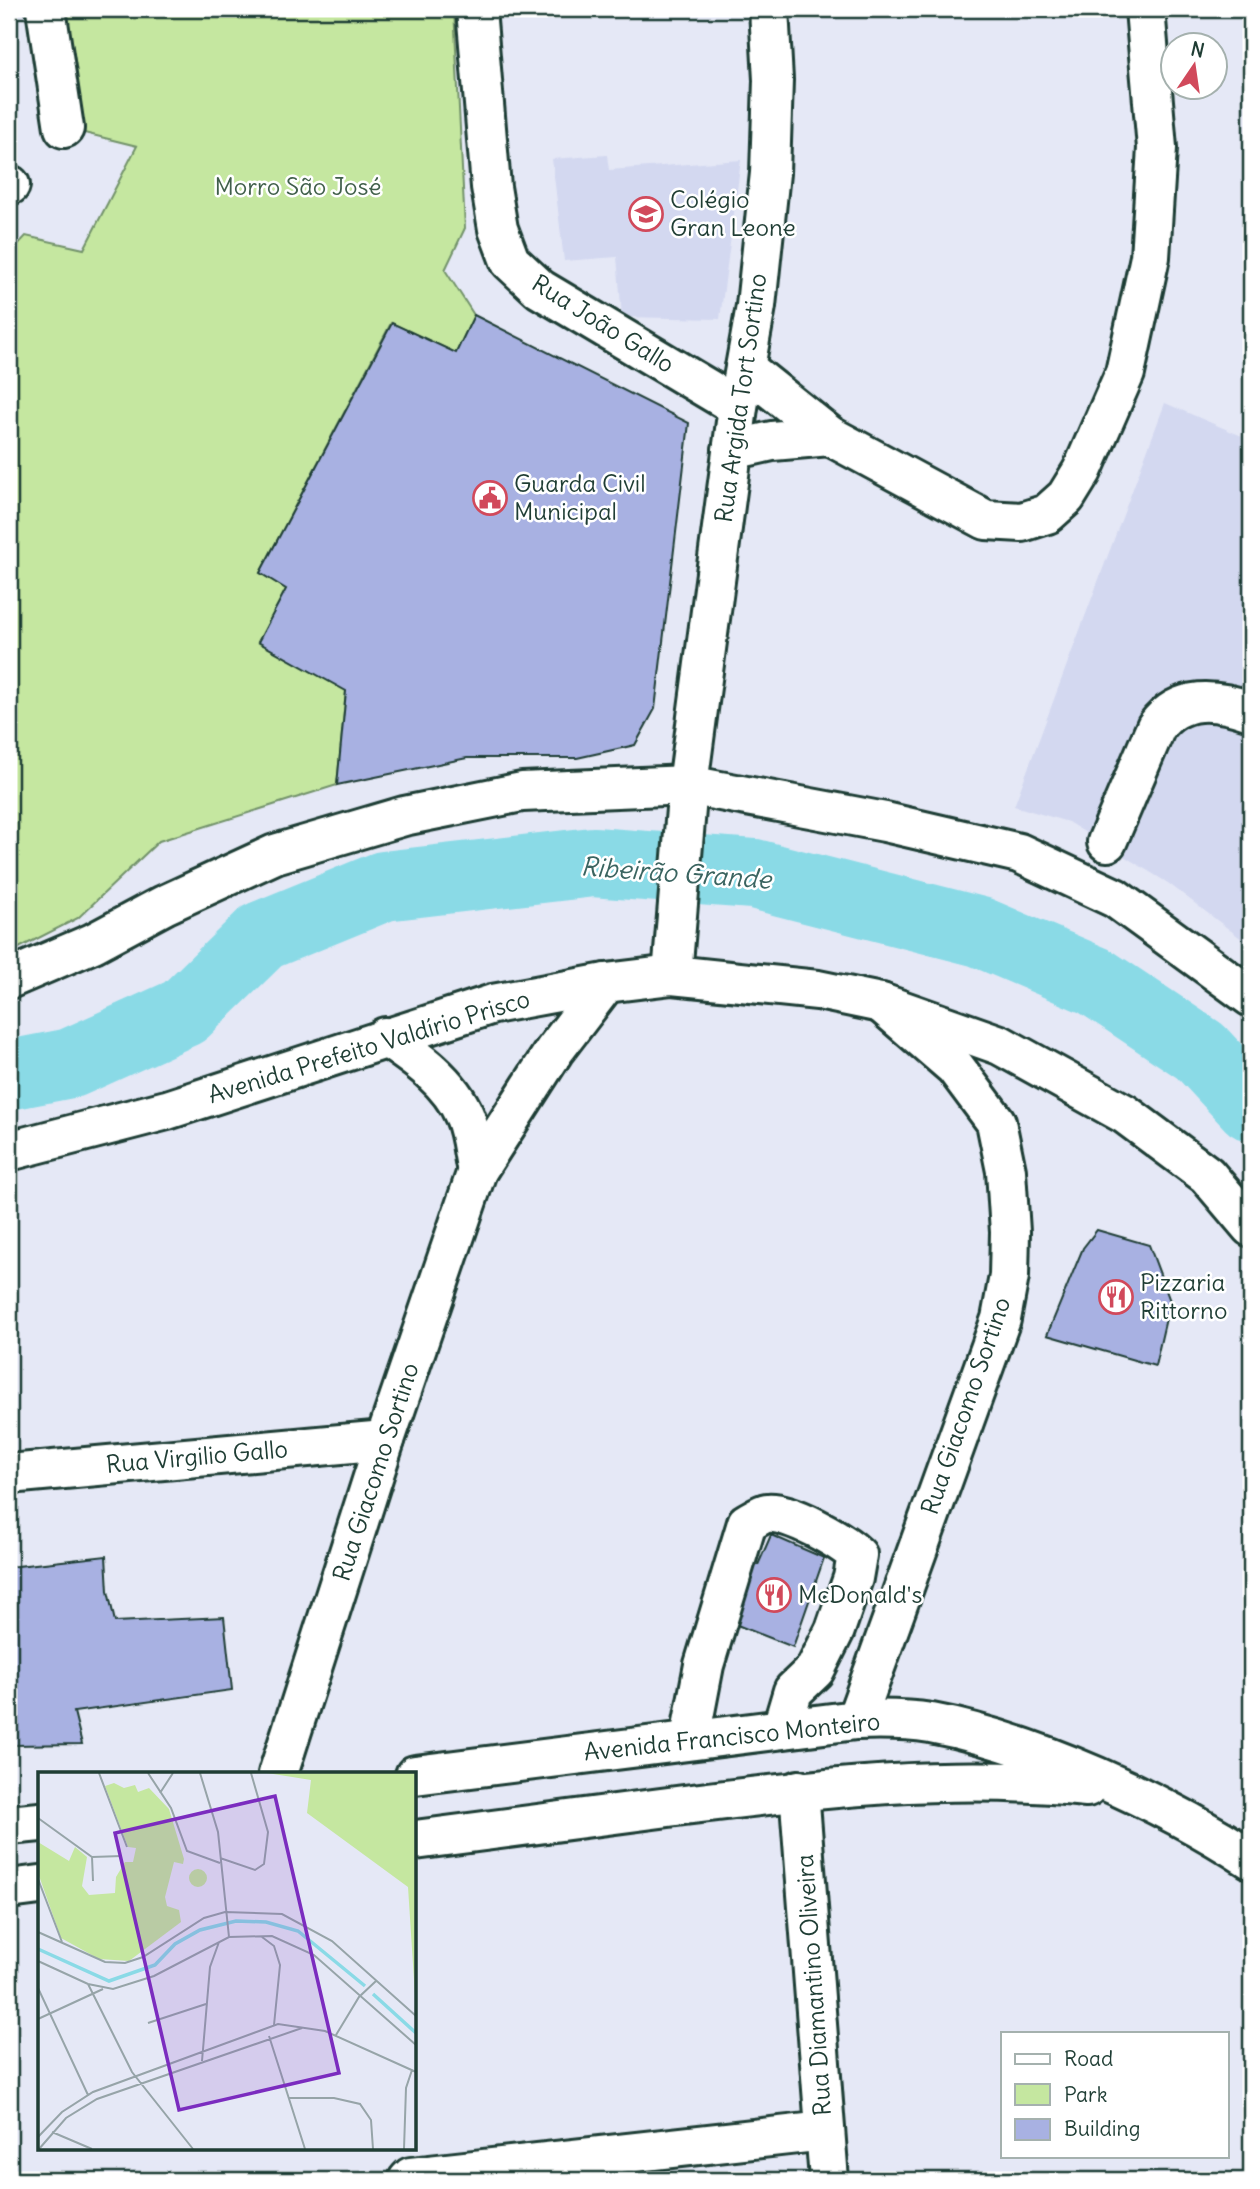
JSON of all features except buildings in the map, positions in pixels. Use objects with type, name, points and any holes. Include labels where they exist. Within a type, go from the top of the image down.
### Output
[{"type":"street","points":[[46,9],[64,128]]},
{"type":"street","name":"Rua João Gallo","points":[[476,9],[491,187],[498,229],[510,261],[540,289],[738,407]]},
{"type":"street","name":"Rua Argida Tort Sortino","points":[[672,975],[673,928],[688,785],[738,407],[756,306],[770,173],[772,80],[769,9]]},
{"type":"street","points":[[745,368],[830,436],[986,520],[1022,522],[1047,514],[1066,497],[1082,471],[1125,373],[1150,257],[1157,148],[1145,9]]},
{"type":"street","points":[[732,450],[802,436],[830,436]]},
{"type":"street","points":[[1107,842],[1156,727],[1165,713],[1188,701],[1220,702],[1251,711]]},
{"type":"street","points":[[9,979],[93,943],[164,905],[275,854],[404,816],[522,792],[688,785],[885,822],[1019,853],[1115,898],[1251,997]]},
{"type":"street","name":"Avenida Prefeito Valdírio Prisco","points":[[9,1151],[167,1110],[385,1037],[494,1004],[606,983],[672,975],[818,990],[881,1003],[1000,1045],[1125,1114],[1207,1175],[1251,1227]]},
{"type":"street","name":"Rua Giacomo Sortino","points":[[279,1772],[386,1440],[477,1171],[554,1051],[606,983]]},
{"type":"street","name":"Rua Giacomo Sortino","points":[[856,1720],[1000,1320],[1009,1276],[1006,1171],[996,1122],[955,1067],[881,1003]]},
{"type":"street","points":[[385,1037],[421,1062],[444,1084],[465,1117],[477,1171]]},
{"type":"street","name":"Rua Virgilio Gallo","points":[[9,1474],[386,1440]]},
{"type":"street","points":[[690,1738],[704,1665],[747,1523],[767,1513],[786,1516],[843,1542],[857,1555],[853,1578],[835,1630],[815,1670],[793,1690],[782,1728]]},
{"type":"street","name":"Avenida Francisco Monteiro","points":[[416,1775],[690,1738],[856,1720],[929,1723],[965,1731],[1048,1758],[1174,1814],[1251,1859]]},
{"type":"street","name":"Avenida Francisco Monteiro","points":[[416,1840],[799,1790],[978,1779],[1124,1791]]},
{"type":"street","name":"Rua Diamantino Oliveira","points":[[799,1790],[829,2180]]},
{"type":"street","points":[[9,1825],[38,1822]]},
{"type":"street","points":[[9,1889],[38,1885]]},
{"type":"street","points":[[408,2180],[411,2177],[825,2131]]},
{"type":"shaded area","name":"Colégio Gran Leone","points":[[607,155],[609,170],[741,160],[720,319],[622,317],[617,257],[564,261],[552,159]]},
{"type":"shaded area","points":[[1165,403],[1251,440],[1251,946],[1168,883],[1068,822],[1014,806]]},
{"type":"green space","name":"Morro São José","points":[[59,9],[454,9],[465,228],[445,270],[474,315],[456,353],[391,323],[260,573],[286,589],[346,691],[337,785],[159,841],[78,918],[9,953],[9,254],[26,236],[84,249],[137,146],[76,131]]},
{"type":"waterway","name":"Ribeirão Grande","points":[[9,1075],[71,1063],[184,1012],[262,936],[384,886],[593,862],[754,874],[980,932],[1095,981],[1200,1051],[1251,1106]]},
{"type":"place","name":"Colégio Gran Leone","points":[[646,214]]},
{"type":"place","name":"Guarda Civil Municipal","points":[[490,498]]},
{"type":"place","name":"Pizzaria Rittorno","points":[[1116,1297]]},
{"type":"place","name":"McDonald's","points":[[774,1595]]}]
